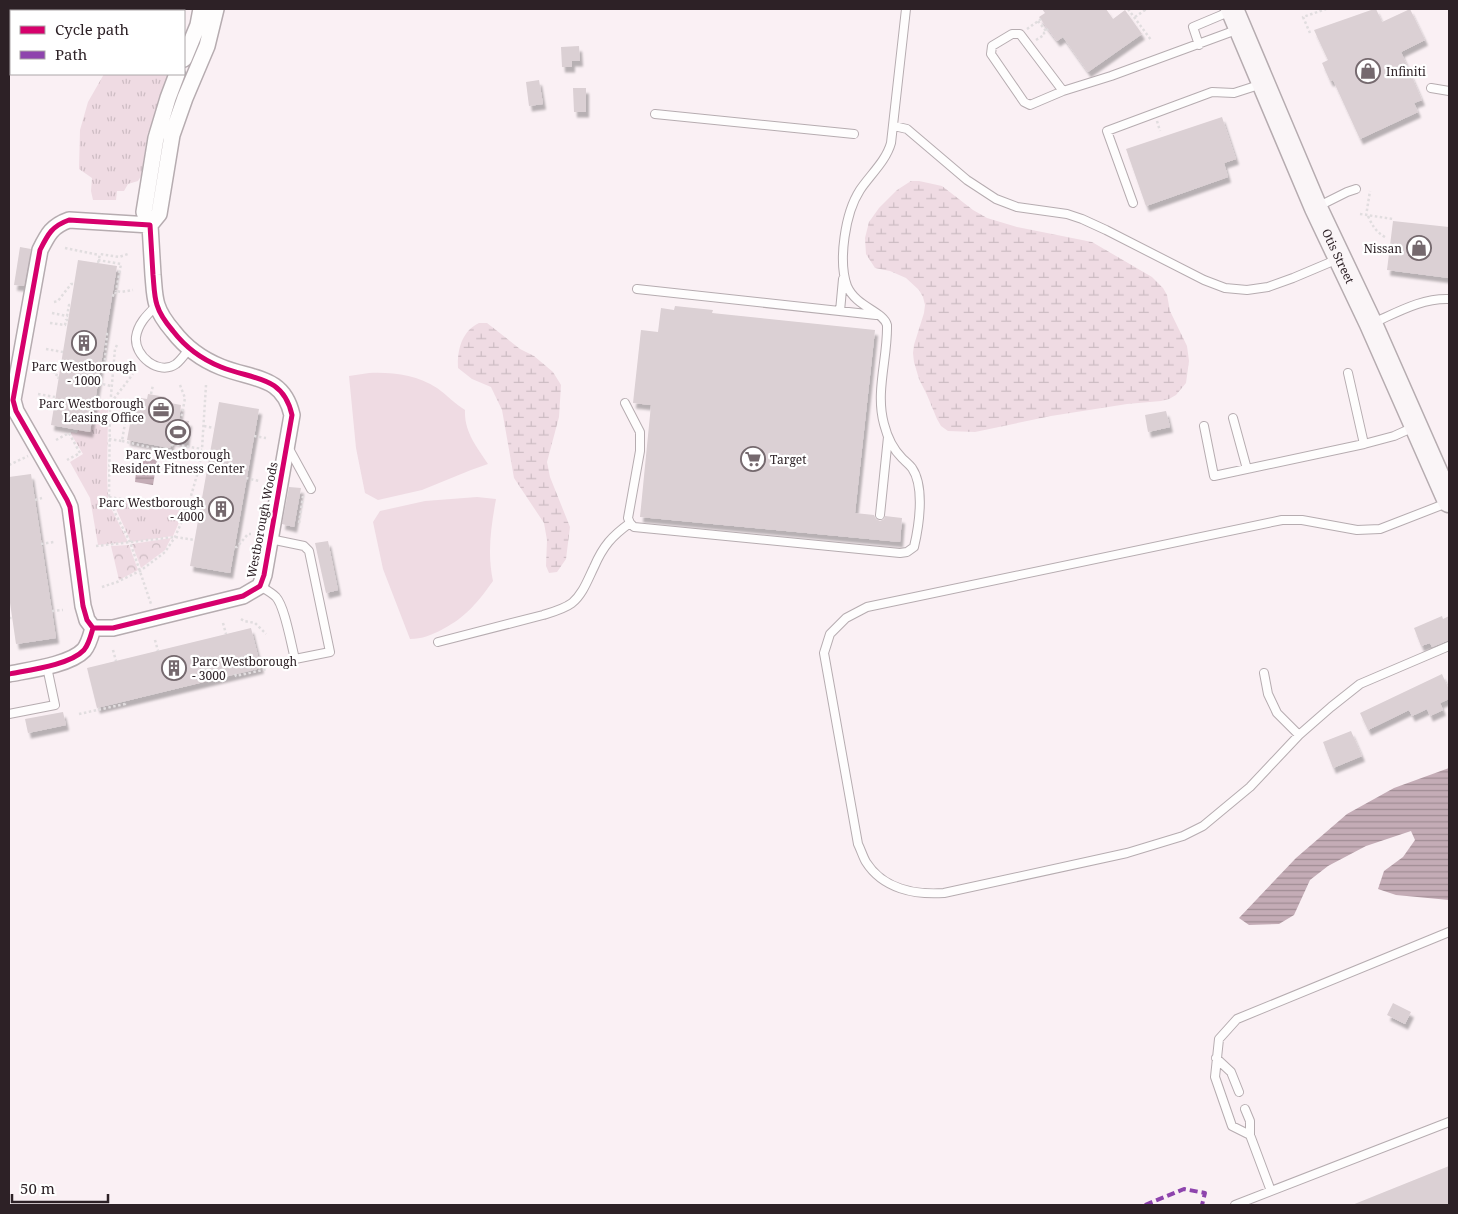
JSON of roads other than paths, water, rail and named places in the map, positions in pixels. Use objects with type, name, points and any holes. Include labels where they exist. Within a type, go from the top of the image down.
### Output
[{"type":"main road","name":"Otis Street","points":[[1235,16],[1316,208],[1371,324],[1449,502]]},
{"type":"street","points":[[185,56],[201,9]]},
{"type":"street","points":[[150,225],[159,214],[172,135],[207,46],[216,9]]},
{"type":"street","points":[[157,305],[150,225],[144,212],[156,138],[161,118],[178,75]]},
{"type":"street","points":[[9,674],[46,667],[67,660],[80,653],[86,647],[93,628],[87,620],[83,606],[68,500],[16,411],[13,400],[40,250],[47,234],[58,224],[69,220],[150,225]]},
{"type":"street","name":"Westborough Woods","points":[[93,628],[113,628],[243,596],[260,586],[263,576],[292,415],[290,405],[278,387],[265,380],[220,366],[189,349],[167,325],[157,305]]},
{"type":"lane","points":[[840,311],[845,234],[851,208],[860,191],[886,156],[892,143],[906,9]]},
{"type":"lane","points":[[1198,45],[1193,27],[1235,16]]},
{"type":"lane","points":[[1064,91],[1020,34],[1012,34],[992,46],[991,54],[1024,102],[1032,104],[1064,91],[1198,45],[1235,16]]},
{"type":"lane","points":[[1133,203],[1107,130],[1212,92],[1234,93],[1264,83]]},
{"type":"lane","points":[[1431,88],[1449,91]]},
{"type":"lane","points":[[655,114],[854,134]]},
{"type":"lane","points":[[894,126],[907,129],[968,180],[996,199],[1017,207],[1067,214],[1088,222],[1204,280],[1226,288],[1247,290],[1268,288],[1339,258]]},
{"type":"lane","points":[[1316,208],[1356,189]]},
{"type":"lane","points":[[625,404],[640,432],[640,451],[628,517],[630,523],[637,527],[907,552],[914,547],[916,538],[919,506],[917,476],[894,447],[884,424],[881,396],[888,325],[880,315],[855,298],[849,290],[844,272]]},
{"type":"lane","points":[[636,290],[880,315]]},
{"type":"lane","points":[[1371,324],[1420,302],[1436,298],[1449,299]]},
{"type":"lane","points":[[157,305],[141,323],[137,331],[137,349],[149,363],[168,367],[175,365],[189,349]]},
{"type":"lane","points":[[1348,373],[1364,444]]},
{"type":"lane","points":[[1233,418],[1246,469]]},
{"type":"lane","points":[[1204,426],[1214,476],[1364,444],[1394,436],[1416,426]]},
{"type":"lane","points":[[880,516],[888,435]]},
{"type":"lane","points":[[287,444],[311,489]]},
{"type":"lane","points":[[1449,502],[1380,530],[1357,530],[1302,520],[1282,520],[867,608],[846,618],[830,634],[824,653],[858,844],[866,862],[876,874],[889,884],[909,892],[926,894],[944,893],[1126,854],[1183,836],[1204,826],[1250,787],[1299,735],[1360,684],[1449,646]]},
{"type":"lane","points":[[438,642],[544,615],[571,603],[589,580],[600,553],[611,538],[630,523]]},
{"type":"lane","points":[[260,586],[279,601],[284,612],[295,658],[330,652],[309,551],[304,546],[270,539]]},
{"type":"lane","points":[[9,714],[55,705],[46,667]]},
{"type":"lane","points":[[1264,673],[1268,694],[1277,714],[1299,735]]},
{"type":"lane","points":[[1250,1135],[1232,1126],[1215,1077],[1219,1039],[1238,1018],[1449,932]]},
{"type":"lane","points":[[1216,1058],[1231,1072],[1239,1092]]},
{"type":"lane","points":[[1245,1109],[1250,1121],[1250,1135],[1271,1192]]},
{"type":"lane","points":[[1235,1205],[1449,1122]]},
{"type":"place","name":"Infiniti","points":[[1368,71]]},
{"type":"place","name":"Nissan","points":[[1419,248]]},
{"type":"place","name":"Parc Westborough - 1000","points":[[84,343]]},
{"type":"place","name":"Parc Westborough Leasing Office","points":[[161,410]]},
{"type":"place","name":"Parc Westborough Resident Fitness Center","points":[[178,432]]},
{"type":"place","name":"Target","points":[[753,459]]},
{"type":"place","name":"Parc Westborough - 4000","points":[[221,509]]},
{"type":"place","name":"Parc Westborough - 3000","points":[[174,668]]}]
